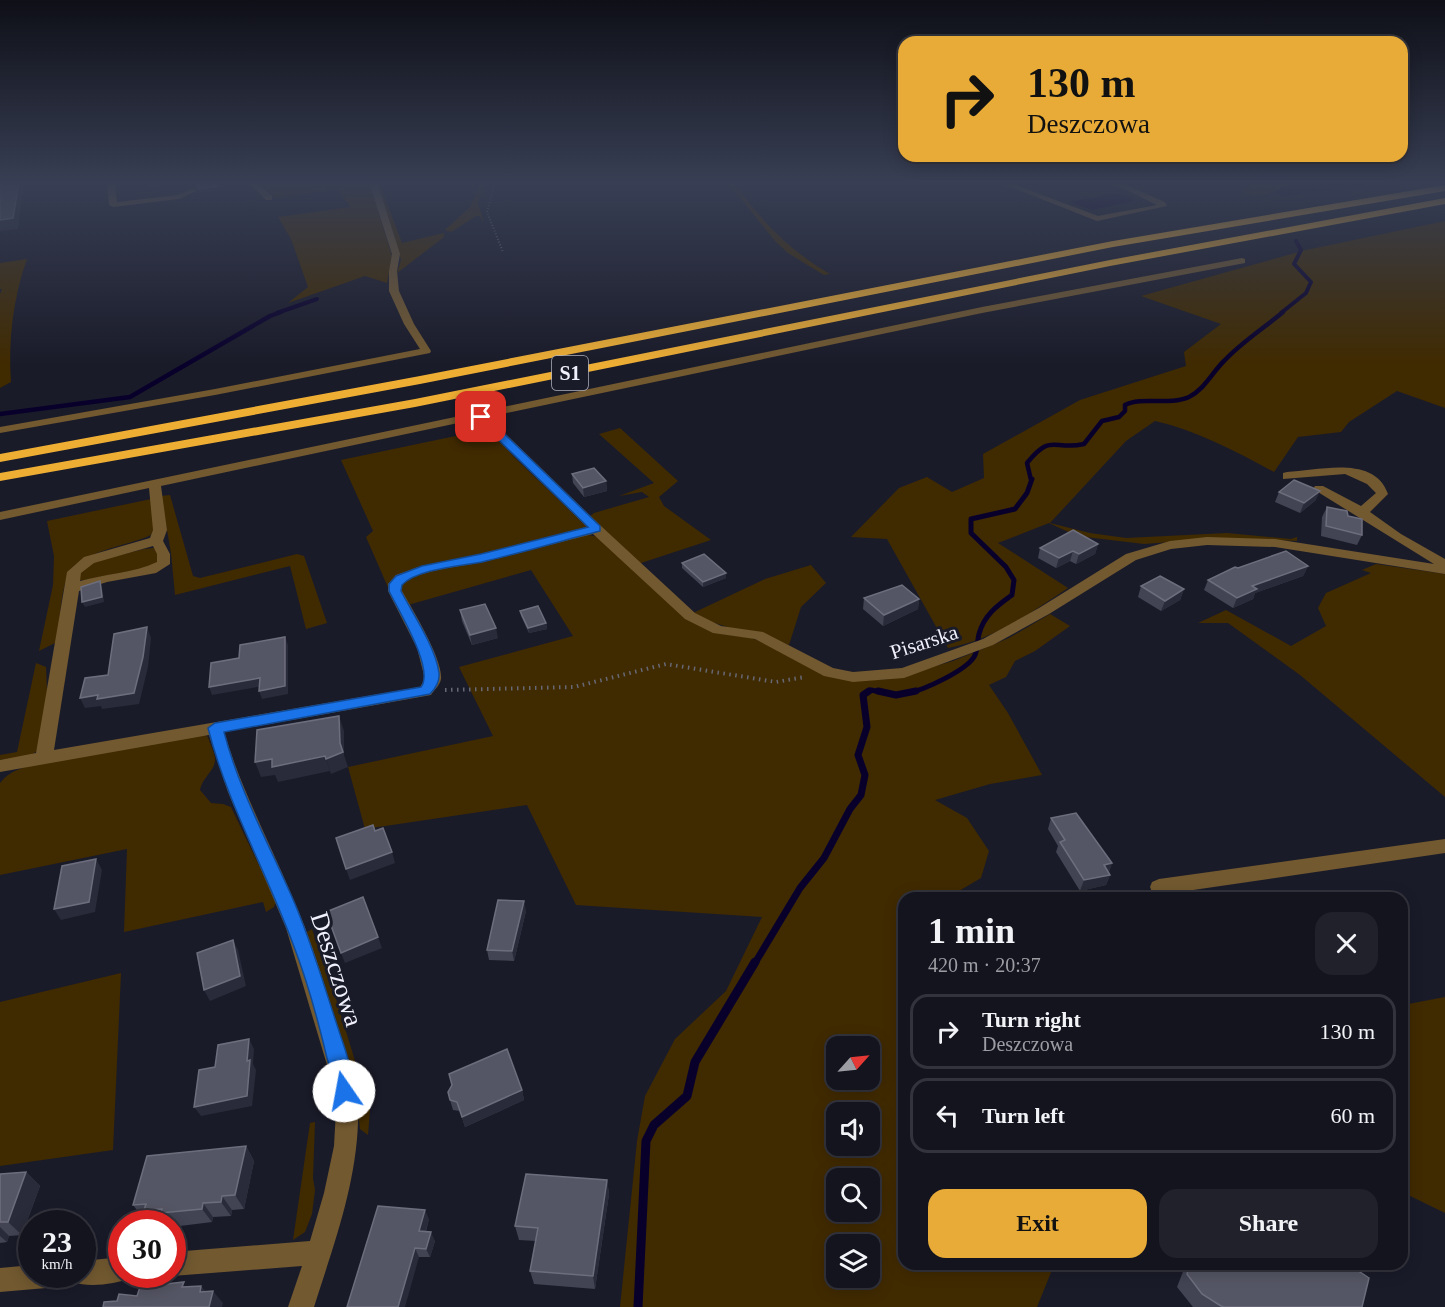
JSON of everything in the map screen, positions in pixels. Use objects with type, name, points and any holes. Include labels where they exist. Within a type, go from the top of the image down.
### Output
[{"type":"highway","name":"S1","points":[[0,458],[420,380],[1119,243]]},
{"type":"highway","name":"S1","points":[[0,477],[551,377],[1211,243]]},
{"type":"street","points":[[0,430],[215,392],[426,351],[409,324],[394,291],[393,271],[396,254],[392,243]]},
{"type":"street","points":[[0,516],[481,417],[982,310],[1242,261]]},
{"type":"street","name":"Pisarska","points":[[481,417],[596,529],[699,621],[718,630],[758,635],[829,672],[853,677],[888,676],[921,668],[988,642],[1044,611],[1131,557],[1154,548],[1170,545],[1207,541],[1275,543],[1445,570]]},
{"type":"street","points":[[1287,476],[1307,475],[1340,468],[1359,474],[1377,484],[1382,494],[1362,512]]},
{"type":"street","points":[[72,588],[163,564],[165,557],[156,542],[160,530],[155,485]]},
{"type":"street","points":[[1319,489],[1362,512],[1396,537],[1445,565]]},
{"type":"street","points":[[0,766],[425,691],[430,685],[432,674],[425,651],[395,591],[395,584],[401,578],[427,569],[482,558],[596,529]]},
{"type":"street","points":[[44,758],[74,572],[89,560],[156,542]]},
{"type":"street","name":"Deszczowa","points":[[215,728],[239,801],[303,947],[337,1058],[344,1091],[348,1119],[345,1153],[337,1191],[301,1307]]},
{"type":"street","points":[[1160,887],[1445,846]]},
{"type":"street","points":[[186,1263],[318,1253]]},
{"type":"street","points":[[0,1280],[18,1278]]},
{"type":"path","points":[[499,243],[503,252]]},
{"type":"path","points":[[425,691],[574,687],[666,664],[776,682],[829,672]]},
{"type":"shaded area","points":[[292,243],[388,243],[392,256],[387,283],[365,276],[288,303],[308,287]]},
{"type":"shaded area","points":[[396,243],[436,243],[397,273],[401,260]]},
{"type":"shaded area","points":[[777,243],[787,243],[830,274],[824,275],[788,253]]},
{"type":"shaded area","points":[[1340,243],[1445,243],[1445,408],[1397,391],[1349,422],[1341,432],[1298,437],[1274,472],[1201,436],[1155,421],[1126,441],[1050,523],[1090,533],[1126,538],[1227,533],[1291,539],[1297,537],[1297,541],[1226,538],[1144,544],[1077,536],[1049,523],[998,543],[1068,588],[996,632],[948,648],[887,539],[851,537],[899,488],[927,477],[952,492],[984,478],[983,454],[1080,400],[1186,366],[1184,352],[1221,324],[1141,296],[1306,250]]},
{"type":"shaded area","points":[[27,259],[18,289],[13,320],[10,351],[11,382],[0,388],[0,294],[2,289],[0,289],[0,263]]},
{"type":"shaded area","points":[[620,428],[678,481],[659,497],[664,506],[711,540],[638,564],[589,517],[594,513],[649,497],[642,492],[619,496],[654,483],[599,434]]},
{"type":"shaded area","points":[[489,429],[514,457],[588,528],[486,554],[426,566],[390,592],[366,537],[373,531],[341,460]]},
{"type":"shaded area","points":[[170,495],[193,576],[200,578],[297,554],[304,556],[327,623],[306,629],[290,566],[175,595],[171,553],[161,496]]},
{"type":"shaded area","points":[[151,499],[155,526],[151,535],[91,556],[72,568],[63,593],[57,642],[39,651],[53,585],[54,556],[47,521]]},
{"type":"shaded area","points":[[588,535],[599,537],[675,608],[722,634],[752,638],[854,681],[891,679],[953,661],[1009,638],[1050,614],[1070,626],[1035,651],[1015,661],[1006,677],[989,685],[1008,713],[1042,775],[990,784],[935,800],[967,818],[989,851],[981,878],[957,892],[898,892],[898,1270],[1052,1270],[1037,1307],[620,1307],[637,1141],[645,1096],[675,1039],[726,991],[762,917],[576,905],[527,805],[365,829],[348,767],[493,736],[459,667],[573,636],[531,570],[408,605],[399,587],[414,574]]},
{"type":"shaded area","points":[[154,548],[160,555],[155,566],[85,580],[79,580],[77,577],[89,563]]},
{"type":"shaded area","points":[[1376,564],[1445,574],[1445,797],[1300,675],[1228,623],[1198,623],[1226,610],[1291,646],[1326,626],[1318,608],[1326,593],[1371,573],[1362,570]]},
{"type":"shaded area","points":[[811,565],[826,583],[801,607],[789,645],[764,636],[729,628],[693,613],[765,579]]},
{"type":"shaded area","points":[[36,663],[46,667],[47,692],[39,749],[32,755],[0,760],[0,755],[17,752]]},
{"type":"shaded area","points":[[205,735],[213,750],[215,763],[200,790],[211,803],[231,807],[276,901],[274,907],[266,912],[263,902],[124,932],[127,849],[0,875],[0,783],[8,775],[40,763]]},
{"type":"shaded area","points":[[312,929],[370,1110],[368,1135],[360,1129],[356,1098],[307,932]]},
{"type":"shaded area","points":[[121,973],[113,1150],[0,1166],[0,1002]]},
{"type":"shaded area","points":[[1445,997],[1445,1213],[1408,1195],[1408,1004]]},
{"type":"shaded area","points":[[315,1122],[313,1178],[315,1190],[312,1214],[305,1232],[293,1240],[310,1123]]},
{"type":"building","points":[[594,468],[606,481],[583,488],[572,474]]},
{"type":"building","points":[[1294,480],[1320,491],[1304,503],[1279,492]]},
{"type":"building","points":[[1327,507],[1347,511],[1348,516],[1362,519],[1362,535],[1326,526]]},
{"type":"building","points":[[1073,530],[1098,544],[1079,554],[1073,551],[1059,558],[1040,548]]},
{"type":"building","points":[[1286,551],[1308,566],[1252,586],[1257,589],[1237,598],[1208,580],[1235,567],[1238,568]]},
{"type":"building","points":[[704,554],[726,573],[703,582],[682,563]]},
{"type":"building","points":[[1160,576],[1184,589],[1165,601],[1141,586]]},
{"type":"building","points":[[100,581],[102,597],[82,602],[81,587]]},
{"type":"building","points":[[902,585],[919,599],[884,615],[864,598]]},
{"type":"building","points":[[485,604],[496,628],[470,635],[460,610]]},
{"type":"building","points":[[538,606],[546,623],[528,628],[520,611]]},
{"type":"building","points":[[147,627],[143,657],[134,693],[97,699],[98,695],[80,698],[85,678],[108,675],[114,634]]},
{"type":"building","points":[[285,637],[285,686],[259,691],[260,678],[209,687],[211,663],[239,658],[240,645]]},
{"type":"building","points":[[339,716],[340,743],[343,752],[326,759],[325,756],[272,767],[272,759],[255,762],[257,730]]},
{"type":"building","points":[[1076,813],[1112,863],[1104,865],[1110,875],[1084,880],[1060,842],[1065,840],[1051,818]]},
{"type":"building","points":[[373,825],[375,831],[383,828],[392,852],[346,869],[336,838]]},
{"type":"building","points":[[96,859],[89,902],[54,909],[62,866]]},
{"type":"building","points":[[363,897],[378,937],[341,953],[326,912]]},
{"type":"building","points":[[498,900],[524,901],[512,951],[487,950]]},
{"type":"building","points":[[233,940],[240,976],[204,990],[197,953]]},
{"type":"building","points":[[249,1039],[247,1096],[194,1107],[199,1070],[215,1067],[218,1045]]},
{"type":"building","points":[[507,1049],[522,1090],[462,1117],[457,1102],[450,1100],[448,1092],[452,1085],[449,1074]]},
{"type":"building","points":[[246,1146],[235,1195],[222,1196],[221,1202],[203,1203],[202,1209],[144,1210],[146,1204],[133,1205],[147,1156]]},
{"type":"building","points":[[26,1172],[8,1222],[0,1222],[0,1174]]},
{"type":"building","points":[[526,1174],[607,1180],[593,1276],[530,1271],[538,1228],[515,1226]]},
{"type":"building","points":[[378,1206],[425,1210],[419,1231],[431,1232],[426,1249],[415,1248],[398,1307],[347,1307]]},
{"type":"building","points":[[1188,1270],[1357,1270],[1369,1278],[1362,1307],[1224,1307],[1202,1294],[1187,1274]]},
{"type":"building","points":[[201,1286],[200,1292],[213,1291],[209,1307],[103,1307],[104,1302],[117,1301],[119,1294],[137,1296],[140,1288]]},
{"type":"waterway","points":[[1281,313],[1306,293],[1311,282],[1294,264],[1301,250],[1297,243]]},
{"type":"waterway","points":[[277,313],[317,299]]},
{"type":"waterway","points":[[0,414],[130,397],[270,316],[281,312]]},
{"type":"waterway","points":[[1031,480],[1027,463],[1042,448],[1048,445],[1084,444],[1102,421],[1119,417],[1125,411],[1125,405],[1132,402],[1181,400],[1195,394],[1232,353],[1283,312]]},
{"type":"waterway","points":[[912,692],[944,679],[969,662],[975,655],[984,621],[996,607],[1012,595],[1014,580],[1006,567],[971,533],[971,519],[1015,509],[1027,493],[1032,479]]},
{"type":"waterway","points":[[866,693],[871,690],[885,693]]},
{"type":"waterway","points":[[878,691],[896,695],[912,692]]},
{"type":"waterway","points":[[912,692],[916,691]]},
{"type":"waterway","points":[[755,963],[800,888],[824,858],[850,809],[861,795],[865,775],[858,755],[867,727],[863,695],[866,693]]},
{"type":"waterway","points":[[638,1307],[646,1141],[654,1125],[687,1096],[695,1062],[755,962]]},
{"type":"route","points":[[344,1091],[337,1058],[303,947],[239,801],[215,728],[425,691],[433,679],[432,674],[425,651],[395,591],[395,584],[401,578],[427,569],[482,558],[596,529],[481,417]]}]
